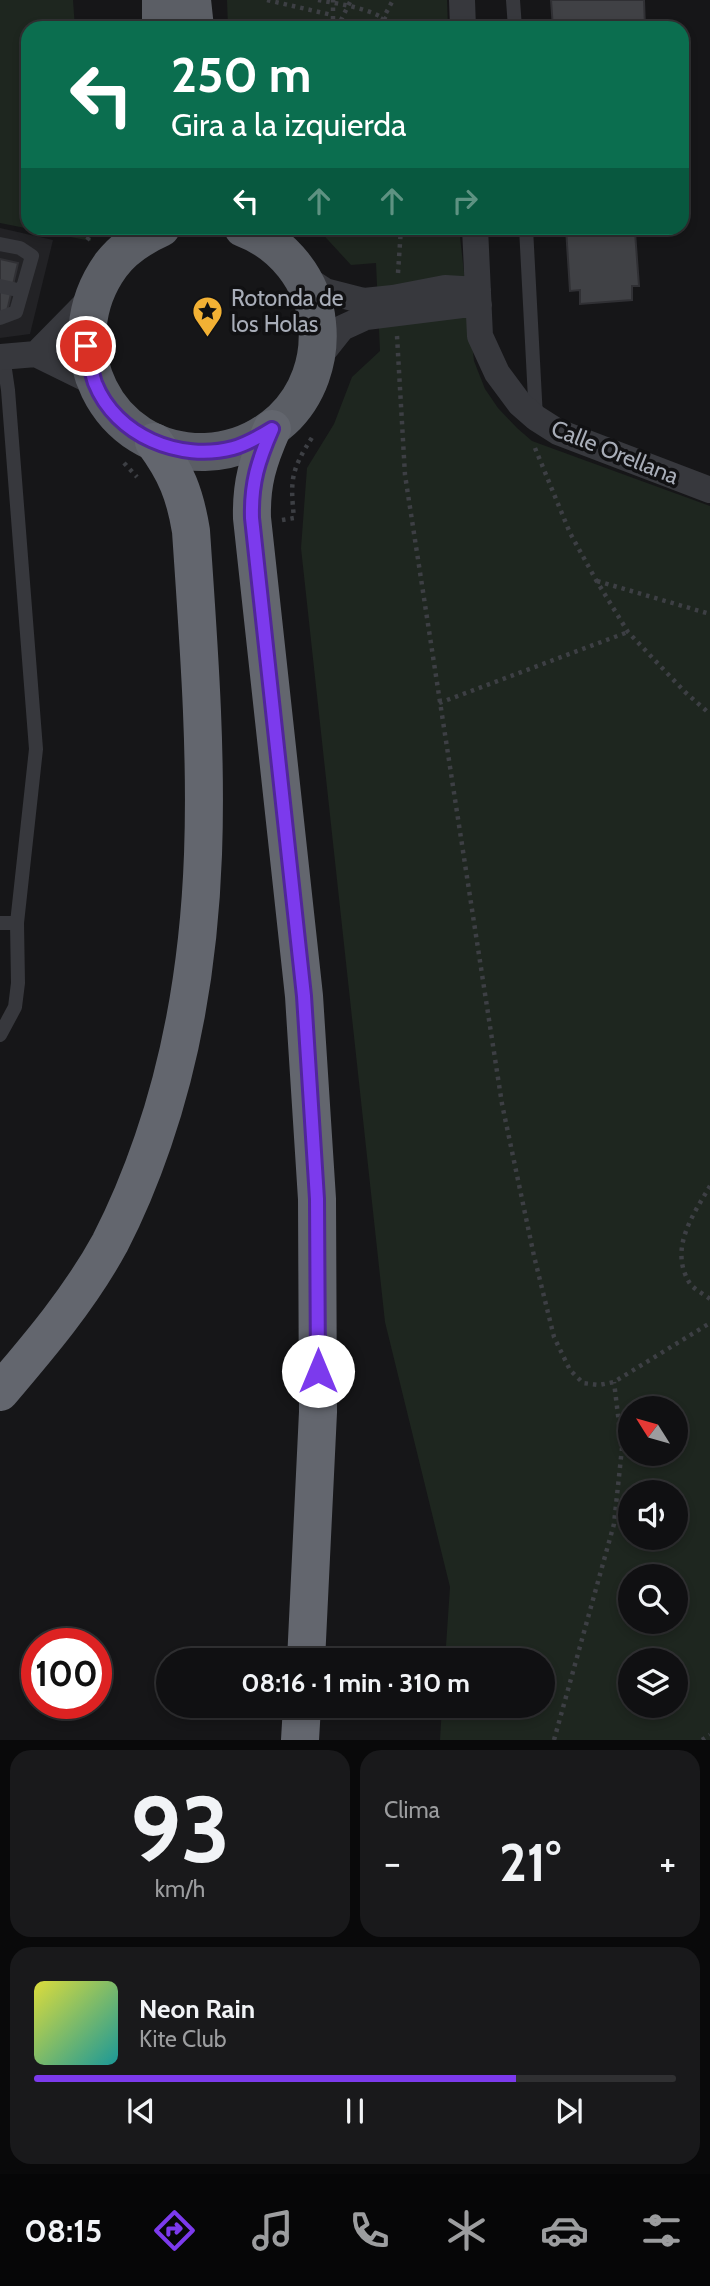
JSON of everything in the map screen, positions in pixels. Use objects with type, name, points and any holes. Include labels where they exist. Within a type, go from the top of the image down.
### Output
[{"type":"highway","points":[[160,0],[161,21]]},
{"type":"highway","points":[[192,0],[194,21]]},
{"type":"highway","points":[[145,235],[111,264],[93,296],[87,319],[86,346],[96,383],[110,407],[130,428],[173,449],[214,452],[235,448],[272,429],[299,400],[309,382],[315,362],[317,322],[311,296],[302,276],[272,243],[257,235]]},
{"type":"highway","points":[[272,429],[253,479],[252,518],[304,996],[317,1199],[318,1412],[307,1648]]},
{"type":"highway","points":[[0,1392],[61,1318],[109,1245],[127,1210],[168,1095],[189,1003],[203,877],[205,820],[202,702],[187,504],[171,466],[154,442]]},
{"type":"highway","points":[[300,1740],[301,1718]]},
{"type":"street","points":[[462,0],[463,21]]},
{"type":"street","name":"Calle Orellana","points":[[475,238],[481,336],[497,373],[520,404],[534,429],[558,432],[710,490]]},
{"type":"street","name":"Calle Orellana","points":[[445,288],[475,238]]},
{"type":"street","points":[[302,276],[325,291],[364,301],[445,288],[478,298]]},
{"type":"street","points":[[36,354],[93,296]]},
{"type":"street","points":[[406,318],[466,304],[478,298]]},
{"type":"street","points":[[315,362],[342,328],[366,317],[406,318],[446,313],[481,336]]},
{"type":"street","points":[[2,357],[36,354],[96,383]]},
{"type":"lane","points":[[513,0],[514,21]]},
{"type":"lane","points":[[526,235],[534,429]]},
{"type":"lane","points":[[0,244],[20,248],[32,257],[16,312],[0,318]]},
{"type":"lane","points":[[0,286],[22,291]]},
{"type":"lane","points":[[0,1035],[15,1007],[18,983],[17,923],[36,749],[8,390],[2,357]]},
{"type":"lane","points":[[0,923],[17,923]]},
{"type":"path","points":[[267,0],[332,15]]},
{"type":"path","points":[[301,8],[302,0]]},
{"type":"path","points":[[318,0],[372,12],[387,21]]},
{"type":"path","points":[[333,0],[333,21]]},
{"type":"path","points":[[339,21],[351,0]]},
{"type":"path","points":[[382,21],[393,0]]},
{"type":"path","points":[[86,242],[92,235]]},
{"type":"path","points":[[397,284],[400,235]]},
{"type":"path","points":[[406,318],[405,475],[502,1104],[554,1337],[570,1370],[583,1382],[599,1385],[614,1382],[710,1323]]},
{"type":"path","points":[[534,429],[570,533],[628,632],[685,692],[710,714]]},
{"type":"path","points":[[596,580],[710,614]]},
{"type":"path","points":[[439,703],[628,632]]},
{"type":"path","points":[[710,1186],[688,1224],[679,1254],[690,1283],[710,1299]]},
{"type":"path","points":[[554,1740],[614,1524],[622,1448],[614,1382]]},
{"type":"path","points":[[702,1740],[710,1735]]},
{"type":"shaded area","points":[[0,0],[73,0],[74,21],[21,21],[21,227],[0,223]]},
{"type":"shaded area","points":[[227,0],[447,0],[448,21],[228,21]]},
{"type":"shaded area","points":[[0,228],[21,233],[21,235],[53,240],[30,334],[0,338]]},
{"type":"shaded area","points":[[61,235],[91,235],[91,241]]},
{"type":"shaded area","points":[[323,235],[460,235],[474,361],[485,389],[498,408],[532,441],[710,506],[710,1740],[440,1740],[441,1718],[555,1718],[555,1648],[446,1648],[450,1587],[385,1322],[301,548],[307,468],[334,424],[352,377],[380,351],[376,263],[351,265]]},
{"type":"building","points":[[551,0],[644,0],[645,21],[552,21]]},
{"type":"building","points":[[566,235],[635,235],[639,286],[632,286],[632,300],[580,304],[580,290],[570,291]]},
{"type":"building","points":[[0,259],[18,263],[5,320],[0,319]]},
{"type":"place","name":"Rotonda de los Holas","points":[[208,338]]},
{"type":"route","points":[[86,346],[96,383],[110,407],[130,428],[154,442],[173,449],[214,452],[235,448],[272,429],[253,479],[251,499],[304,996],[317,1199],[318,1371]]}]
